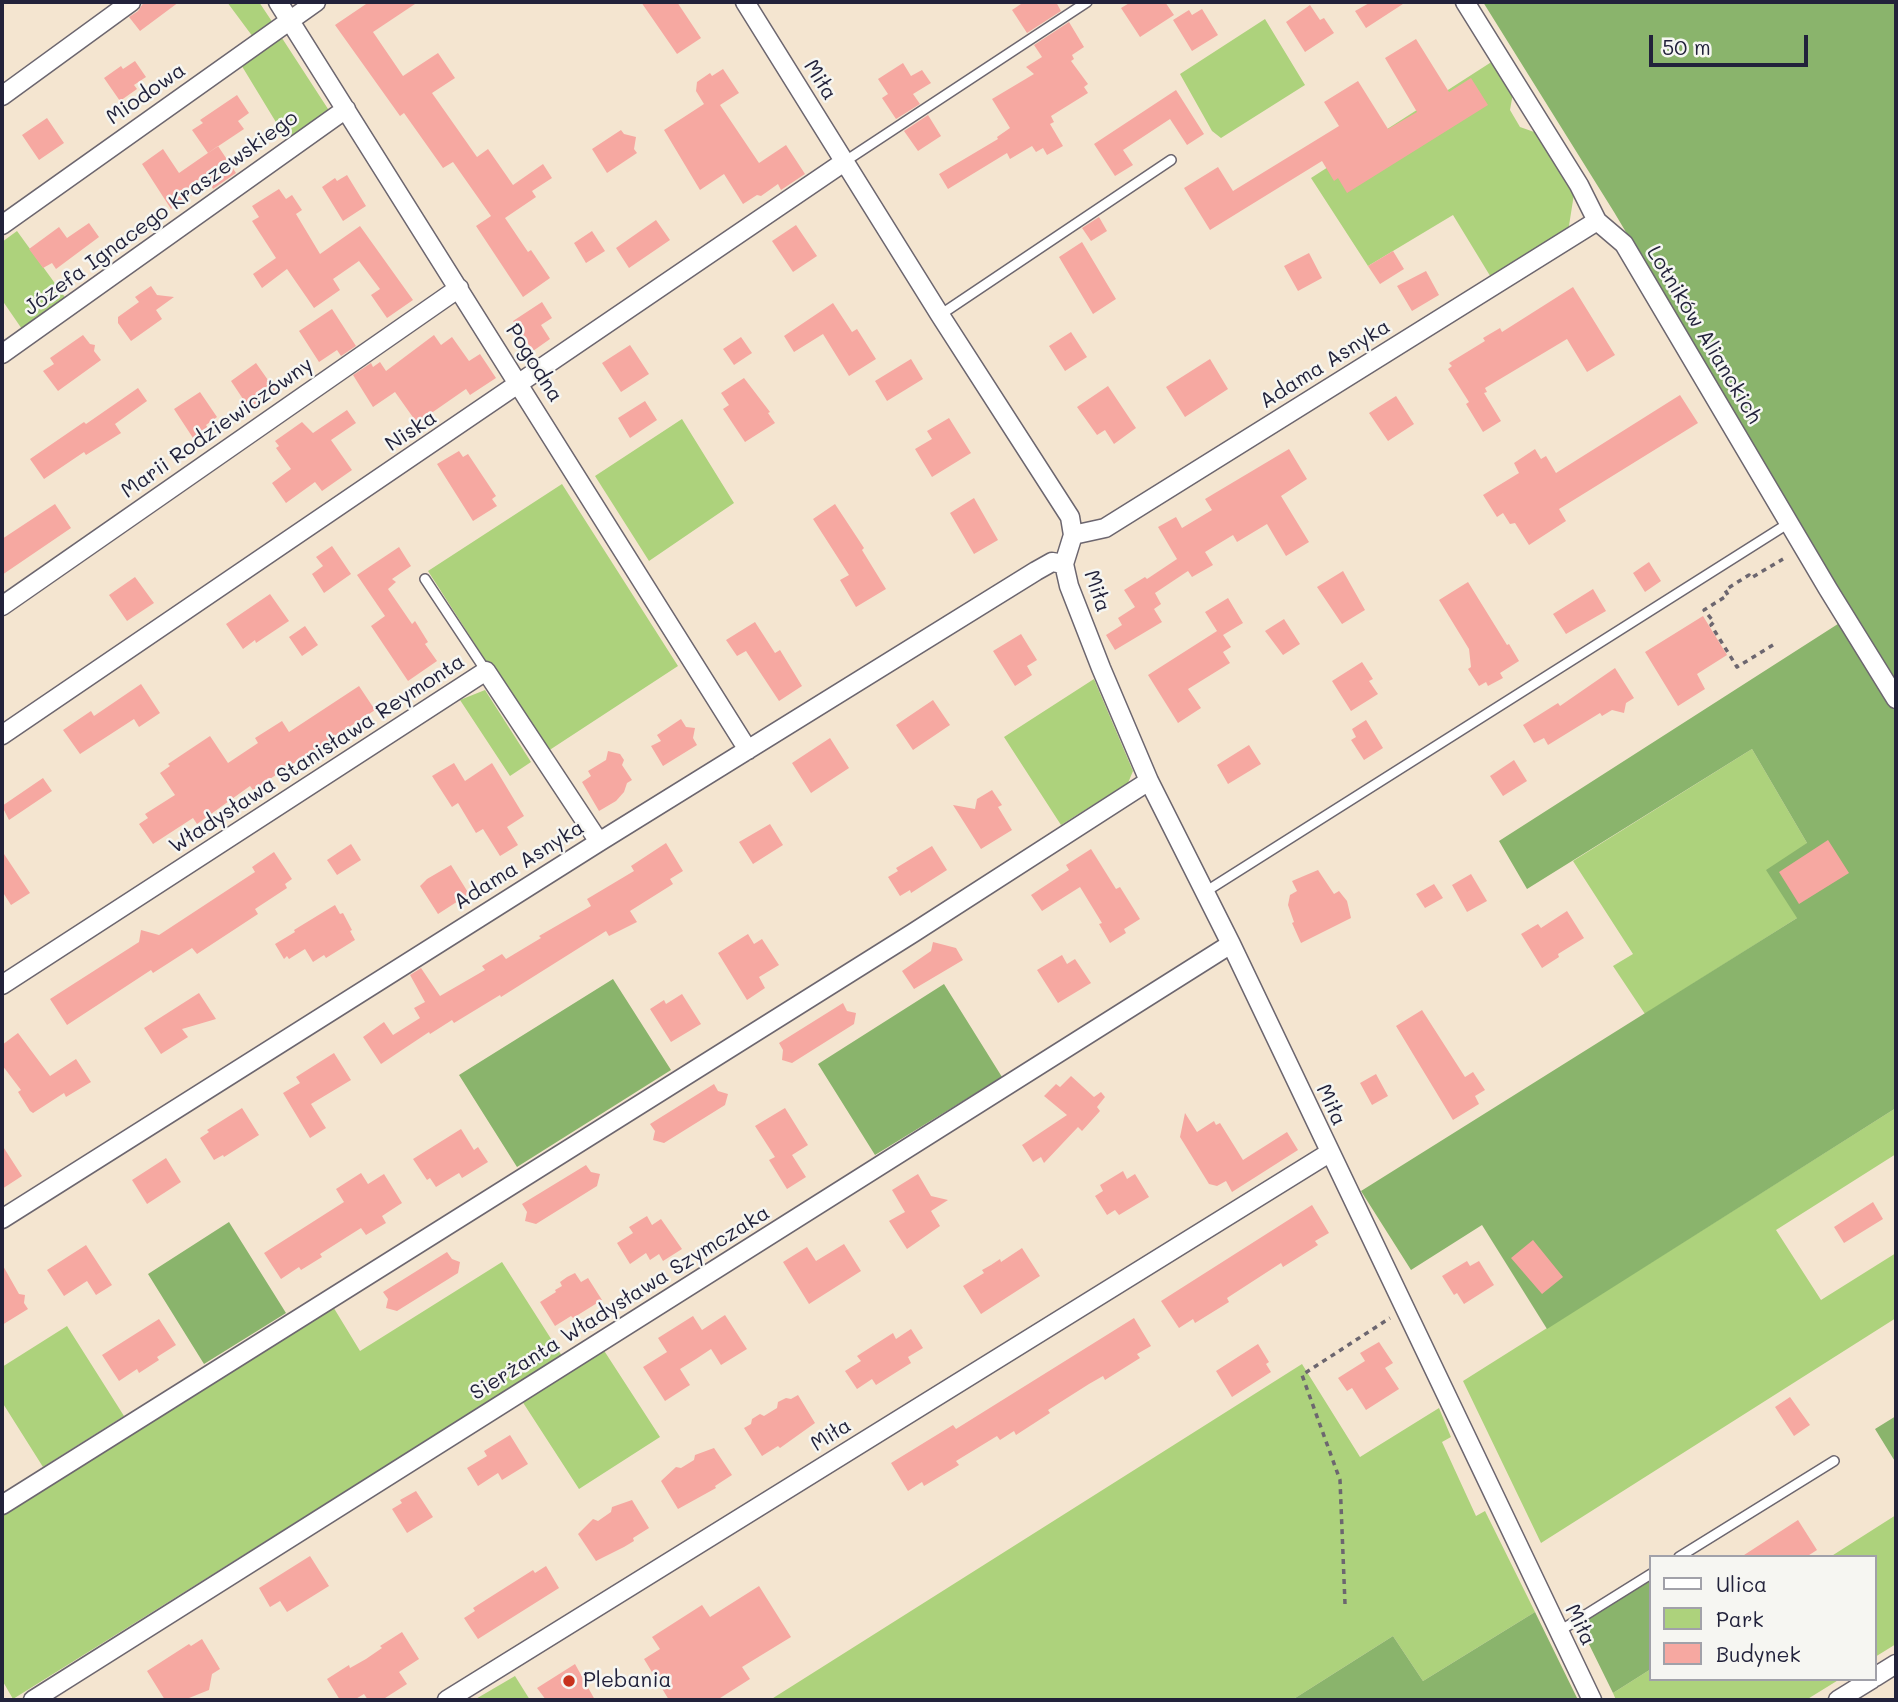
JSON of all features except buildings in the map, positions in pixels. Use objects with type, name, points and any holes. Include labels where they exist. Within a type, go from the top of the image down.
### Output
[{"type":"street","points":[[2,96],[131,2]]},
{"type":"street","name":"Pogodna","points":[[278,2],[748,750]]},
{"type":"street","name":"Miodowa","points":[[2,225],[316,2]]},
{"type":"street","name":"Miła","points":[[745,2],[940,315],[1070,517],[1073,535],[1064,564],[1069,586],[1149,781],[1231,944],[1592,1700]]},
{"type":"street","name":"Lotników Alianckich","points":[[1465,2],[1579,185],[1597,221],[1624,244],[1896,699]]},
{"type":"street","name":"Józefa Ignacego Kraszewskiego","points":[[2,354],[346,108]]},
{"type":"street","name":"Niska","points":[[2,735],[844,162]]},
{"type":"street","name":"Adama Asnyka","points":[[1073,535],[1105,528],[1597,221]]},
{"type":"street","name":"Marii Rodziewiczówny","points":[[2,606],[459,288]]},
{"type":"street","name":"Adama Asnyka","points":[[2,1219],[599,842],[1035,571],[1052,562],[1064,564]]},
{"type":"street","name":"Władysława Stanisława Reymonta","points":[[2,985],[486,671],[599,842]]},
{"type":"street","points":[[2,1505],[1149,781]]},
{"type":"street","name":"Sierżanta Władysława Szymczaka","points":[[33,1700],[1231,944]]},
{"type":"street","name":"Miła","points":[[447,1700],[1329,1153]]},
{"type":"street","points":[[1877,1676],[1896,1664]]},
{"type":"street","points":[[1838,1700],[1868,1681]]},
{"type":"lane","points":[[844,162],[1087,2]]},
{"type":"lane","points":[[940,315],[1171,160]]},
{"type":"lane","points":[[1205,892],[1789,523]]},
{"type":"lane","points":[[425,579],[486,671]]},
{"type":"lane","points":[[1682,1555],[1834,1461]]},
{"type":"lane","points":[[1558,1632],[1650,1575]]},
{"type":"path","points":[[1773,645],[1737,667],[1711,625],[1714,622],[1704,610],[1728,595],[1725,590],[1783,559]]},
{"type":"path","points":[[1345,1604],[1340,1480],[1302,1375],[1403,1309]]},
{"type":"green space","points":[[227,2],[259,2],[273,23],[253,37]]},
{"type":"green space","points":[[1483,2],[1896,2],[1896,686],[1614,212]]},
{"type":"green space","points":[[1265,19],[1305,85],[1221,138],[1212,131],[1180,74]]},
{"type":"green space","points":[[280,35],[330,112],[288,142],[240,63]]},
{"type":"green space","points":[[1493,61],[1513,93],[1510,110],[1520,127],[1537,133],[1574,194],[1568,232],[1492,279],[1453,215],[1368,266],[1311,178]]},
{"type":"green space","points":[[17,231],[67,300],[24,332],[2,300],[2,242]]},
{"type":"green space","points":[[682,419],[734,503],[649,561],[595,476]]},
{"type":"green space","points":[[562,484],[678,666],[545,753],[428,571]]},
{"type":"green space","points":[[1841,622],[1896,713],[1896,1108],[1547,1329],[1482,1225],[1411,1270],[1361,1191],[1797,918],[1766,870],[1807,843],[1752,749],[1527,889],[1499,841]]},
{"type":"green space","points":[[1094,679],[1133,771],[1128,783],[1061,825],[1004,737]]},
{"type":"green space","points":[[485,690],[531,762],[510,776],[460,700]]},
{"type":"green space","points":[[1752,749],[1807,843],[1797,918],[1645,1014],[1613,966],[1633,954],[1573,861]]},
{"type":"green space","points":[[613,979],[671,1070],[517,1167],[459,1075]]},
{"type":"green space","points":[[944,984],[1002,1077],[875,1155],[818,1064]]},
{"type":"green space","points":[[1896,1108],[1896,1154],[1776,1230],[1821,1300],[1896,1253],[1896,1318],[1541,1543],[1463,1381]]},
{"type":"green space","points":[[229,1222],[286,1313],[204,1364],[148,1274]]},
{"type":"green space","points":[[502,1262],[562,1356],[13,1699],[2,1680],[2,1515],[332,1305],[360,1351]]},
{"type":"green space","points":[[67,1326],[124,1416],[43,1467],[2,1402],[2,1367]]},
{"type":"green space","points":[[603,1349],[660,1437],[579,1489],[522,1401]]},
{"type":"green space","points":[[1302,1364],[1360,1457],[1439,1408],[1451,1437],[1442,1442],[1476,1516],[1485,1511],[1535,1612],[1423,1681],[1393,1636],[1292,1700],[770,1700]]},
{"type":"green space","points":[[1896,1416],[1896,1463],[1875,1429]]},
{"type":"green space","points":[[1896,1515],[1896,1644],[1877,1656],[1877,1555],[1833,1555]]},
{"type":"green space","points":[[1650,1580],[1650,1670],[1613,1693],[1579,1624]]},
{"type":"green space","points":[[1535,1612],[1578,1700],[1292,1700],[1393,1636],[1423,1681]]},
{"type":"green space","points":[[1650,1670],[1650,1681],[1837,1681],[1806,1700],[1616,1700],[1613,1693]]},
{"type":"green space","points":[[515,1676],[530,1700],[474,1700]]},
{"type":"place","name":"Plebania","points":[[569,1681]]}]
